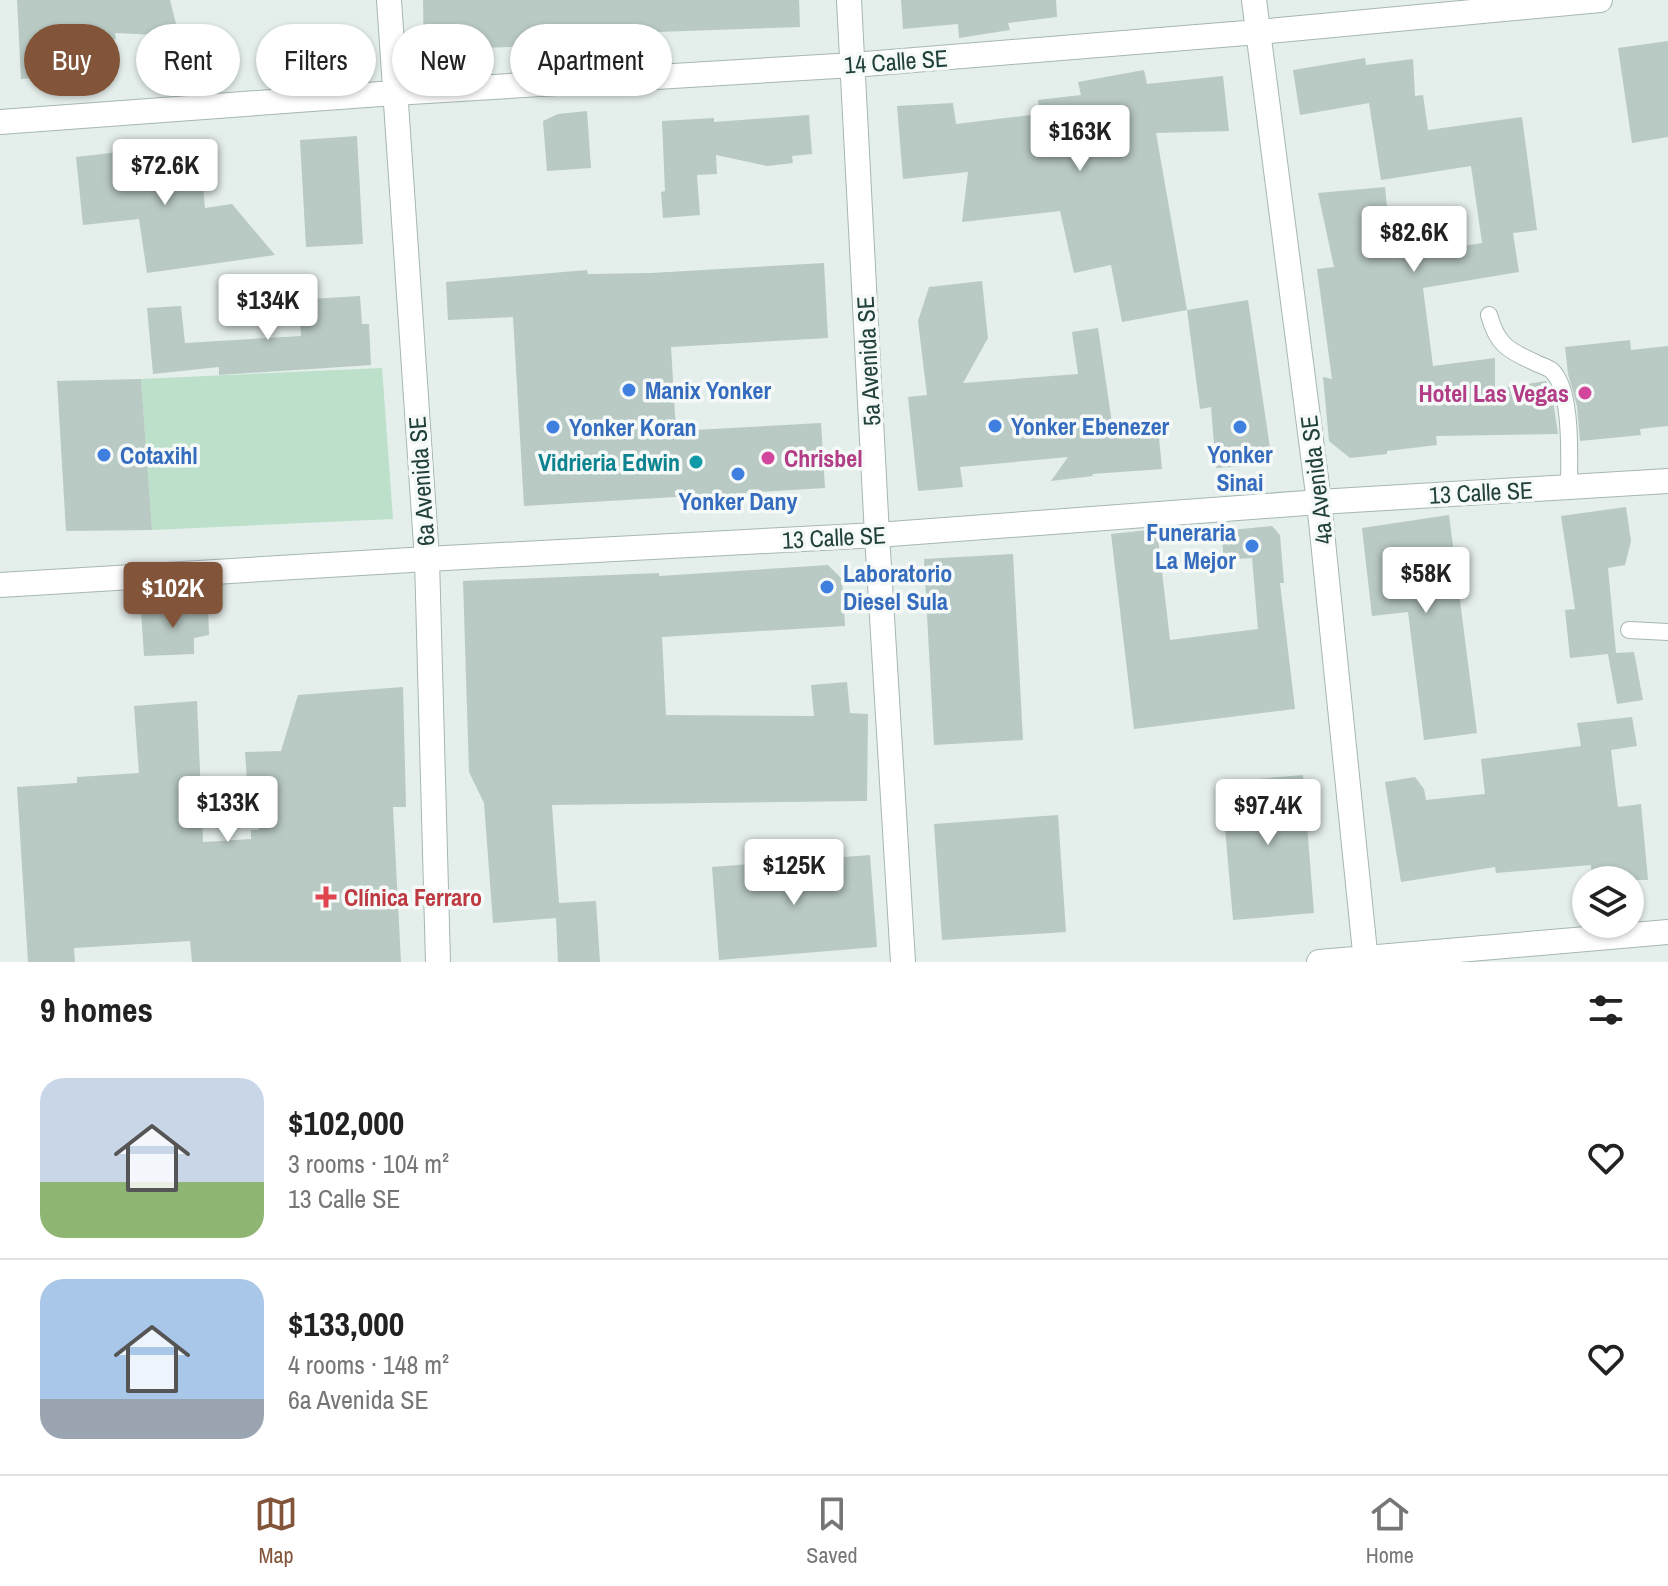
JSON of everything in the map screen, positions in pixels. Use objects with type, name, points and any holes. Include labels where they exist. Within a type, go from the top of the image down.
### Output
[{"type":"street","name":"6a Avenida SE","points":[[389,0],[392,56]]},
{"type":"street","name":"5a Avenida SE","points":[[849,0],[903,962]]},
{"type":"street","name":"4a Avenida SE","points":[[1254,0],[1319,502],[1366,960]]},
{"type":"street","name":"14 Calle SE","points":[[494,87],[853,65],[1600,0]]},
{"type":"street","name":"14 Calle SE","points":[[0,122],[392,93]]},
{"type":"street","name":"6a Avenida SE","points":[[394,96],[427,559],[438,962]]},
{"type":"street","name":"13 Calle SE","points":[[0,585],[877,535],[1319,502],[1668,481]]},
{"type":"street","points":[[1319,962],[1668,932]]},
{"type":"lane","points":[[1489,315],[1500,342],[1551,370],[1561,385],[1569,487]]},
{"type":"lane","points":[[1629,630],[1668,632]]},
{"type":"green space","points":[[382,368],[393,519],[152,530],[141,379]]},
{"type":"building","points":[[17,0],[170,0],[176,24],[136,24],[136,34],[120,33],[120,24],[24,24],[24,79],[21,79]]},
{"type":"building","points":[[423,0],[799,0],[800,27],[672,31],[672,24],[510,24],[510,47],[494,48],[494,24],[423,24]]},
{"type":"building","points":[[901,0],[1056,0],[1057,17],[1008,23],[1010,30],[959,38],[958,24],[903,29]]},
{"type":"building","points":[[1668,41],[1668,137],[1632,143],[1618,48]]},
{"type":"building","points":[[1365,58],[1366,65],[1413,59],[1415,96],[1423,95],[1428,130],[1522,117],[1537,230],[1513,233],[1519,272],[1423,288],[1433,366],[1495,358],[1495,389],[1546,381],[1552,395],[1558,434],[1436,436],[1437,445],[1350,458],[1329,441],[1323,377],[1332,379],[1317,269],[1334,267],[1318,193],[1385,187],[1390,239],[1413,254],[1482,243],[1471,166],[1381,180],[1369,103],[1300,115],[1293,70]]},
{"type":"building","points":[[1144,70],[1147,84],[1223,76],[1229,131],[1156,133],[1187,310],[1122,322],[1111,265],[1074,273],[1060,211],[962,222],[968,172],[903,179],[897,106],[953,103],[956,124],[1040,114],[1038,100],[1081,95],[1078,82]]},
{"type":"building","points":[[587,111],[591,168],[547,171],[543,121],[558,114]]},
{"type":"building","points":[[809,115],[812,154],[792,156],[793,163],[767,166],[716,155],[717,174],[697,175],[700,215],[663,218],[662,121],[714,118],[714,122]]},
{"type":"building","points":[[357,136],[363,244],[306,247],[300,140]]},
{"type":"building","points":[[199,143],[205,208],[232,204],[275,255],[147,273],[139,219],[83,225],[76,157]]},
{"type":"building","points":[[824,263],[828,338],[671,347],[676,431],[821,423],[825,488],[524,506],[513,317],[448,320],[446,282],[587,270],[588,274],[651,273]]},
{"type":"building","points":[[982,281],[988,338],[963,383],[1078,374],[1072,332],[1098,328],[1113,430],[1158,427],[1162,469],[1092,474],[1051,481],[1068,457],[960,467],[963,487],[918,491],[908,397],[927,395],[918,321],[929,287]]},
{"type":"building","points":[[298,282],[311,299],[360,296],[362,324],[369,324],[371,365],[219,375],[219,367],[153,374],[147,308],[181,306],[185,343],[301,336]]},
{"type":"building","points":[[1248,300],[1270,448],[1260,465],[1216,468],[1211,407],[1200,409],[1187,310]]},
{"type":"building","points":[[1630,340],[1631,350],[1668,346],[1668,426],[1640,429],[1641,435],[1580,441],[1577,406],[1568,374],[1565,347]]},
{"type":"building","name":"Cotaxihl","points":[[141,379],[152,530],[66,531],[57,381]]},
{"type":"building","points":[[1626,507],[1631,541],[1625,565],[1608,568],[1616,653],[1634,652],[1643,700],[1617,704],[1608,654],[1570,658],[1565,610],[1575,609],[1561,516]]},
{"type":"building","points":[[1449,515],[1477,733],[1424,740],[1408,612],[1372,616],[1362,528]]},
{"type":"building","points":[[1272,526],[1280,535],[1284,583],[1280,583],[1295,709],[1134,729],[1111,534],[1157,529],[1170,640],[1258,629],[1252,558],[1224,560],[1221,531]]},
{"type":"building","points":[[1013,554],[1023,740],[934,745],[924,559]]},
{"type":"building","points":[[828,565],[842,579],[845,626],[662,637],[666,715],[814,716],[811,685],[847,682],[850,713],[868,714],[867,801],[552,805],[559,903],[596,901],[600,962],[558,962],[556,918],[493,923],[484,803],[469,772],[463,581],[659,573],[659,576]]},
{"type":"building","points":[[208,606],[209,635],[194,638],[194,654],[144,656],[141,610]]},
{"type":"building","points":[[403,687],[406,807],[393,807],[401,962],[192,962],[190,941],[74,948],[75,962],[28,962],[17,787],[77,783],[77,777],[139,773],[134,706],[197,701],[203,842],[251,839],[251,830],[259,830],[248,795],[245,752],[281,751],[298,695]]},
{"type":"building","points":[[1632,717],[1637,746],[1611,750],[1618,807],[1641,804],[1648,880],[1644,880],[1644,866],[1591,865],[1496,873],[1495,867],[1401,882],[1385,782],[1415,777],[1424,789],[1426,800],[1485,794],[1481,759],[1581,746],[1577,723]]},
{"type":"building","points":[[1303,775],[1314,913],[1233,920],[1221,782]]},
{"type":"building","points":[[1058,815],[1066,932],[942,940],[934,824]]},
{"type":"building","points":[[870,855],[877,947],[719,960],[712,867]]},
{"type":"place","name":"Manix Yonker","points":[[629,390]]},
{"type":"place","name":"Hotel Las Vegas","points":[[1585,393]]},
{"type":"place","name":"Yonker Ebenezer","points":[[995,426]]},
{"type":"place","name":"Yonker Koran","points":[[553,427]]},
{"type":"place","name":"Yonker Sinai","points":[[1240,427]]},
{"type":"place","name":"Cotaxihl","points":[[104,455]]},
{"type":"place","name":"Chrisbel","points":[[768,458]]},
{"type":"place","name":"Vidrieria Edwin","points":[[696,462]]},
{"type":"place","name":"Yonker Dany","points":[[738,474]]},
{"type":"place","name":"Funeraria La Mejor","points":[[1252,546]]},
{"type":"place","name":"Laboratorio Diesel Sula","points":[[827,587]]},
{"type":"place","name":"Clínica Ferraro","points":[[326,897]]}]
